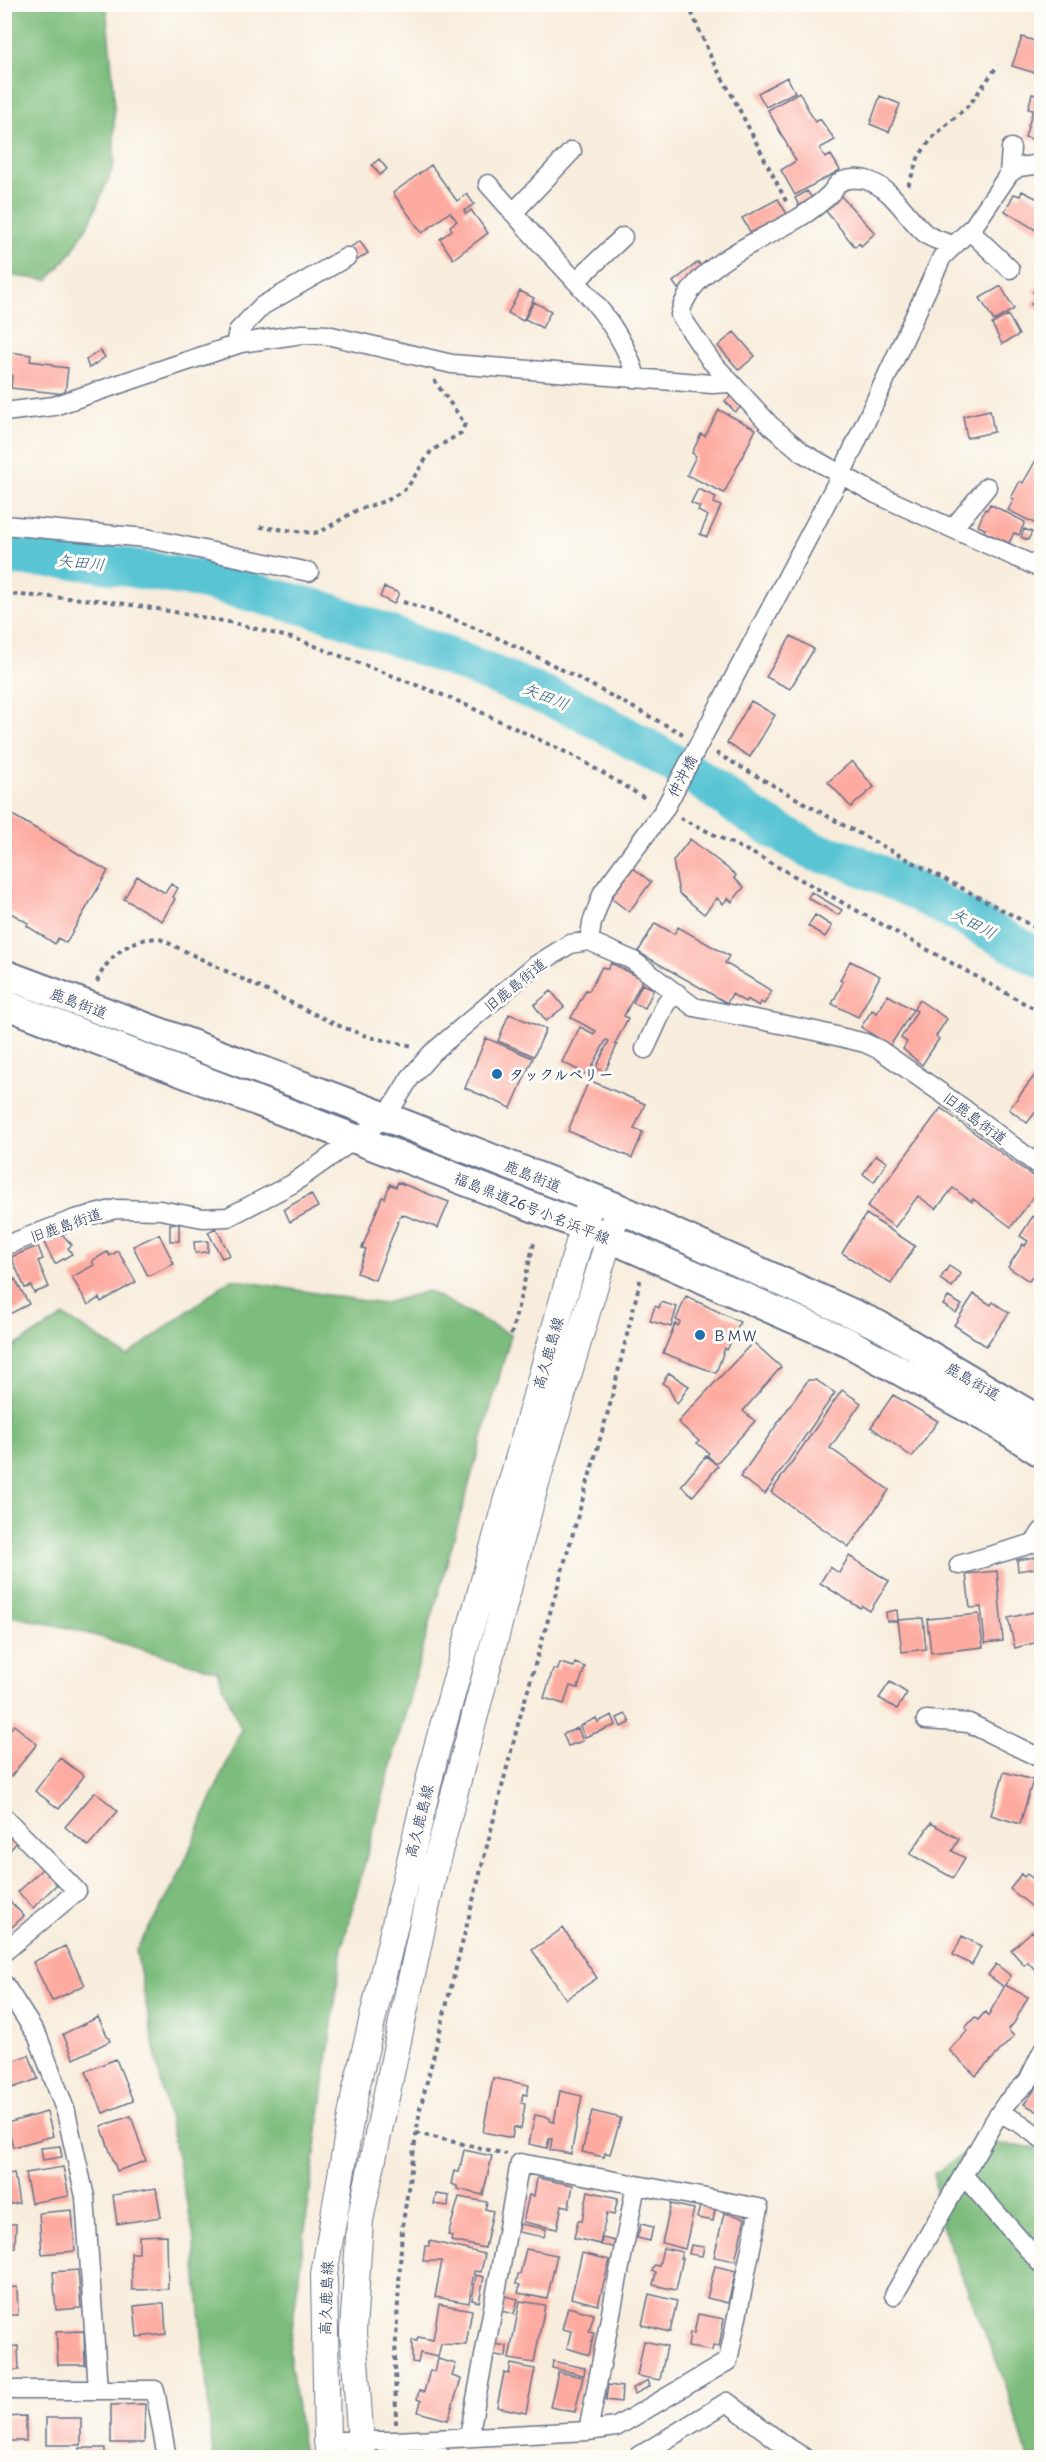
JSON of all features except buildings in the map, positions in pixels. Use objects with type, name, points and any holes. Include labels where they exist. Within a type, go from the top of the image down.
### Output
[{"type":"main road","name":"鹿島街道","points":[[4,974],[386,1117],[618,1208],[878,1325],[1041,1422]]},
{"type":"main road","name":"福島県道26号小名浜平線","points":[[4,1004],[596,1233],[849,1343],[999,1425],[1041,1453]]},
{"type":"main road","name":"高久鹿島線","points":[[361,2449],[353,2332],[360,2220],[434,1871],[536,1483],[596,1233],[591,1198]]},
{"type":"main road","name":"高久鹿島線","points":[[328,2449],[324,2274],[355,2092],[436,1751],[596,1233],[618,1208]]},
{"type":"street","points":[[1010,174],[1011,148]]},
{"type":"street","points":[[513,213],[572,151]]},
{"type":"street","points":[[1010,174],[1019,166],[1041,164]]},
{"type":"street","name":"仲沖橋","points":[[589,941],[592,923],[603,892],[664,810],[841,475],[942,257],[969,230],[1010,174]]},
{"type":"street","points":[[953,244],[927,234],[897,201],[877,184],[852,179],[839,183],[815,207],[796,220],[730,254],[699,283],[682,305],[680,315],[686,327],[730,383],[771,426],[803,453],[841,475],[953,528],[1039,563]]},
{"type":"street","points":[[488,184],[576,281],[609,322],[625,347],[636,378]]},
{"type":"street","points":[[969,230],[1010,269]]},
{"type":"street","points":[[576,281],[623,237]]},
{"type":"street","points":[[235,345],[238,331],[262,306],[347,258]]},
{"type":"street","points":[[4,411],[54,406],[235,345],[280,336],[310,334],[327,335],[452,364],[712,384],[730,383]]},
{"type":"street","points":[[953,528],[987,487]]},
{"type":"street","points":[[4,525],[146,538],[309,572]]},
{"type":"street","name":"旧鹿島街道","points":[[4,1246],[75,1218],[116,1209],[160,1210],[203,1218],[228,1217],[292,1184],[386,1117],[410,1078],[443,1044],[533,967],[570,944],[589,941],[632,960],[694,1007],[812,1030],[880,1050],[960,1106],[1041,1168]]},
{"type":"street","points":[[645,1049],[666,1003],[677,993]]},
{"type":"street","points":[[959,1565],[1034,1543],[1041,1531]]},
{"type":"street","points":[[926,1720],[969,1723],[1041,1759]]},
{"type":"street","points":[[4,1817],[77,1891],[4,1952]]},
{"type":"street","points":[[4,1984],[38,2037],[66,2112],[85,2197],[98,2389]]},
{"type":"street","points":[[894,2295],[1000,2113],[1007,2102],[1028,2081],[1041,2052]]},
{"type":"street","points":[[1000,2113],[1021,2124],[1041,2139]]},
{"type":"street","points":[[328,2449],[361,2449],[396,2441],[588,2431],[616,2427],[728,2361],[759,2208],[520,2163],[469,2437]]},
{"type":"street","points":[[963,2175],[1041,2265]]},
{"type":"street","points":[[588,2431],[636,2185]]},
{"type":"street","points":[[4,2390],[155,2390],[167,2457]]},
{"type":"street","points":[[636,2457],[727,2402],[780,2442],[805,2457]]},
{"type":"street","points":[[430,2439],[436,2452],[443,2457]]},
{"type":"path","points":[[688,4],[713,62],[796,220]]},
{"type":"path","points":[[897,201],[905,192],[919,156],[927,145],[970,104],[998,65]]},
{"type":"path","points":[[260,527],[314,533],[322,531],[343,517],[388,500],[407,488],[431,451],[461,433],[465,424],[434,379],[430,359]]},
{"type":"path","points":[[4,594],[98,600],[234,623],[299,640],[442,695],[576,757],[664,810],[760,857],[1041,1013]]},
{"type":"path","points":[[402,602],[431,610],[536,657],[700,743],[845,826],[1041,931]]},
{"type":"path","points":[[88,1006],[98,978],[110,961],[133,941],[160,939],[337,1025],[369,1037],[413,1046],[443,1044]]},
{"type":"path","points":[[511,1335],[534,1243]]},
{"type":"path","points":[[396,2441],[395,2356],[402,2229],[420,2109],[518,1724],[608,1412],[636,1301]]},
{"type":"path","points":[[416,2133],[516,2156],[520,2163]]},
{"type":"green space","points":[[4,5],[106,5],[114,91],[114,165],[91,220],[71,253],[48,280],[5,275]]},
{"type":"green space","points":[[231,1279],[382,1304],[428,1291],[511,1335],[342,1947],[289,2352],[304,2457],[213,2457],[193,2232],[158,2068],[136,1950],[175,1884],[241,1729],[217,1671],[69,1628],[5,1615],[5,1352],[64,1316],[127,1356]]},
{"type":"green space","points":[[980,2143],[1041,2148],[1041,2457],[1028,2457],[1004,2380],[939,2218],[934,2174]]},
{"type":"waterway","name":"矢田川","points":[[4,556],[90,561],[203,580],[326,611],[457,660],[582,711],[694,775],[753,817],[815,852],[844,859],[906,886],[1042,959]]},
{"type":"place","name":"タックルベリー","points":[[497,1074]]},
{"type":"place","name":"ＢＭＷ","points":[[700,1335]]}]
